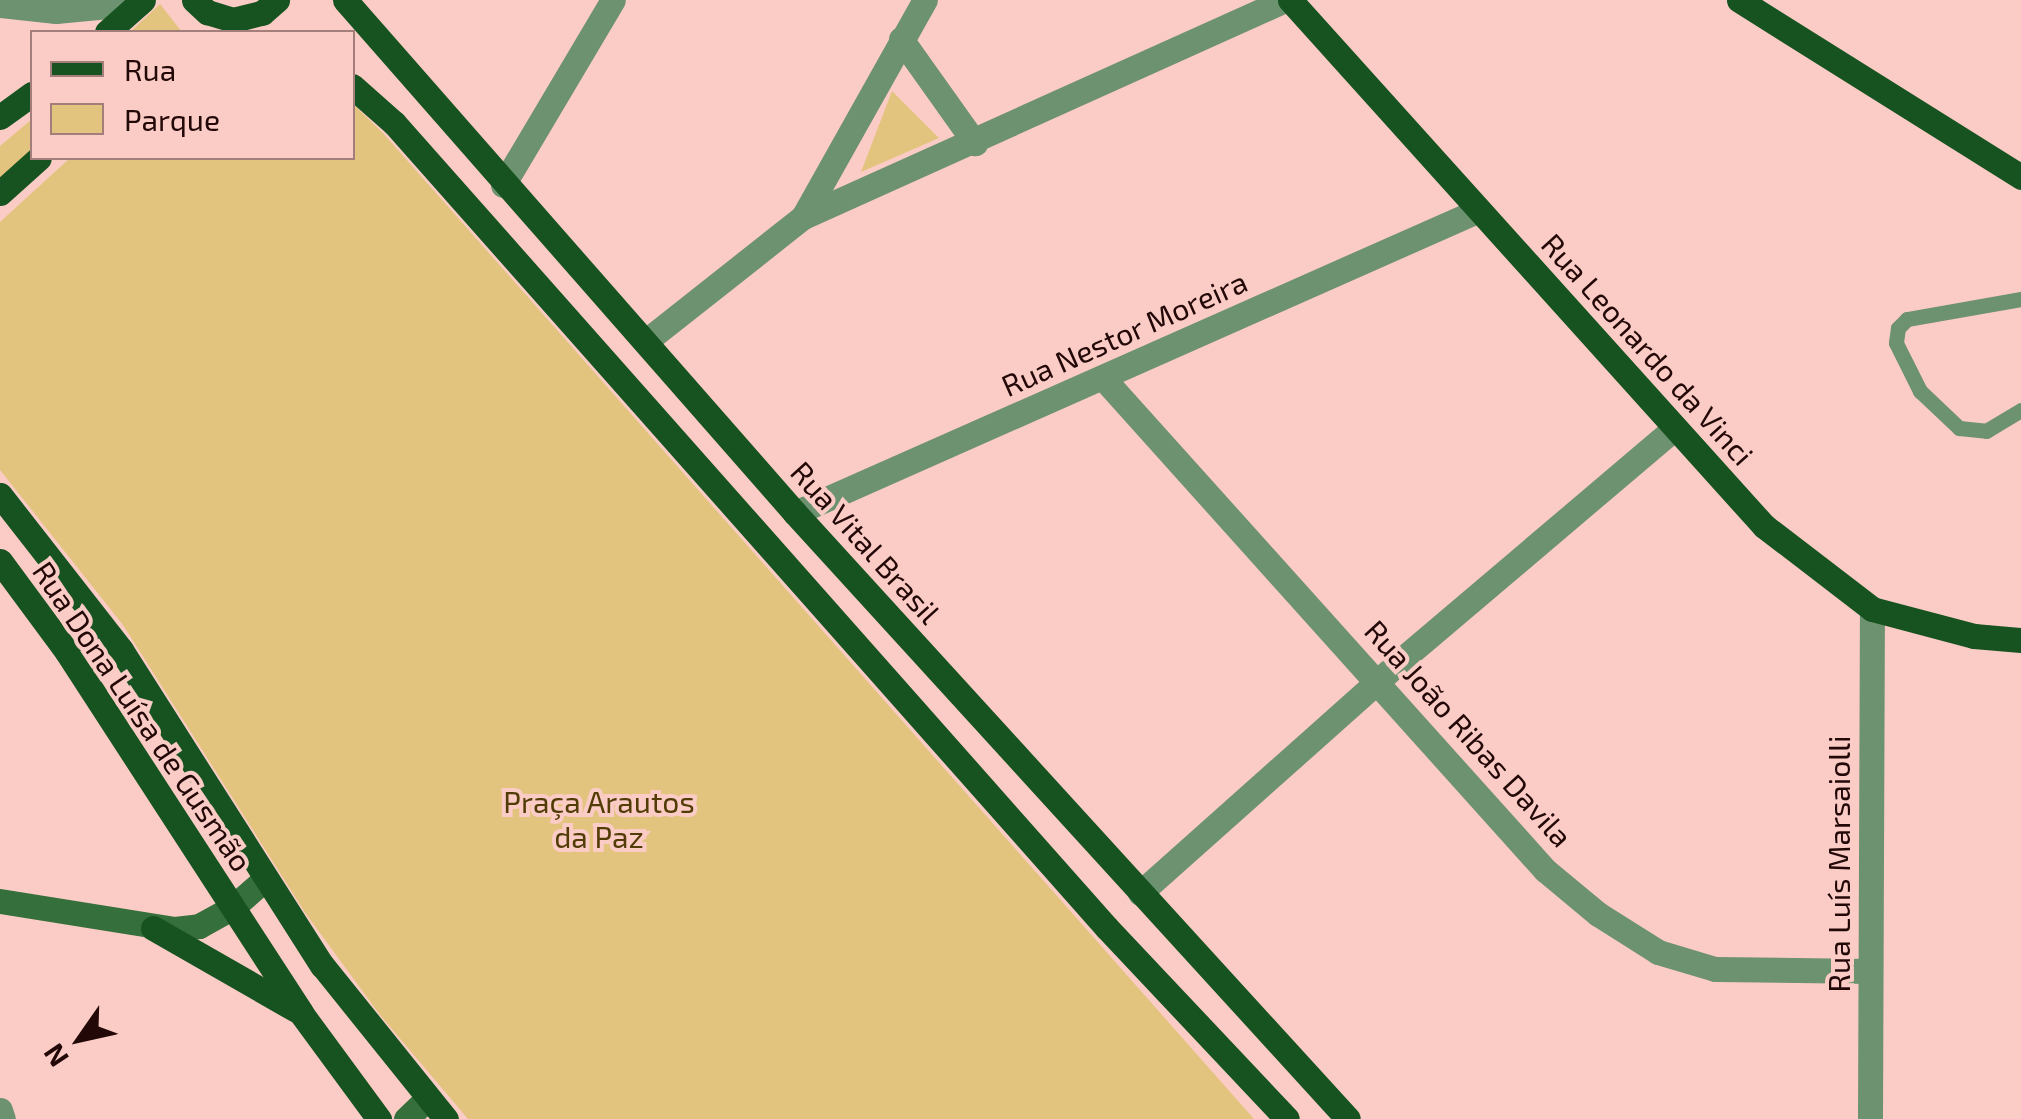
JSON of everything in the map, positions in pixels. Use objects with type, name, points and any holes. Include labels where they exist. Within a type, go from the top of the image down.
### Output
[{"type":"main road","points":[[194,0],[213,25],[256,26],[276,0]]},
{"type":"main road","name":"Rua Vital Brasil","points":[[345,0],[502,184],[646,341],[795,513],[1348,1119]]},
{"type":"main road","name":"Rua Leonardo da Vinci","points":[[1287,0],[1764,526],[1872,609],[1974,636],[2021,640]]},
{"type":"main road","points":[[1739,0],[1995,158],[2021,181]]},
{"type":"main road","points":[[108,30],[142,2]]},
{"type":"main road","points":[[355,89],[394,123],[1107,928],[1287,1119]]},
{"type":"main road","points":[[0,117],[30,95]]},
{"type":"main road","points":[[1995,158],[2021,166]]},
{"type":"main road","points":[[0,192],[37,160]]},
{"type":"main road","name":"Rua Dona Luísa de Gusmão","points":[[0,494],[121,650],[264,879],[232,908]]},
{"type":"main road","name":"Rua Dona Luísa de Gusmão","points":[[0,561],[67,652],[301,1013],[379,1119]]},
{"type":"main road","points":[[264,879],[322,965],[446,1119]]},
{"type":"main road","points":[[0,902],[153,928],[198,926],[232,908]]},
{"type":"main road","points":[[153,928],[301,1013]]},
{"type":"main road","points":[[406,1119],[428,1098]]},
{"type":"street","points":[[502,184],[613,0]]},
{"type":"street","points":[[804,217],[925,0]]},
{"type":"street","points":[[646,341],[804,217],[1287,0]]},
{"type":"street","points":[[0,5],[56,11],[142,2]]},
{"type":"street","points":[[901,39],[976,143]]},
{"type":"street","name":"Rua Nestor Moreira","points":[[795,513],[1479,210]]},
{"type":"street","name":"Rua João Ribas Davila","points":[[1104,379],[1545,870],[1598,914],[1658,952],[1715,969],[1870,971]]},
{"type":"street","points":[[1140,893],[1378,681],[1675,428]]},
{"type":"street","name":"Rua Luís Marsaiolli","points":[[1870,1119],[1872,609]]},
{"type":"street","points":[[0,1110],[3,1119]]},
{"type":"lane","points":[[2021,299],[1908,319],[1898,328],[1896,343],[1920,391],[1959,428],[1986,431],[2021,410]]},
{"type":"green space","points":[[160,4],[180,30],[132,30]]},
{"type":"green space","points":[[892,91],[939,138],[861,172]]},
{"type":"green space","name":"Praça Arautos da Paz","points":[[355,106],[1254,1119],[468,1119],[380,1015],[306,914],[123,625],[0,470],[0,222],[68,160],[355,160]]},
{"type":"green space","points":[[30,121],[30,155],[0,182],[0,146]]}]
